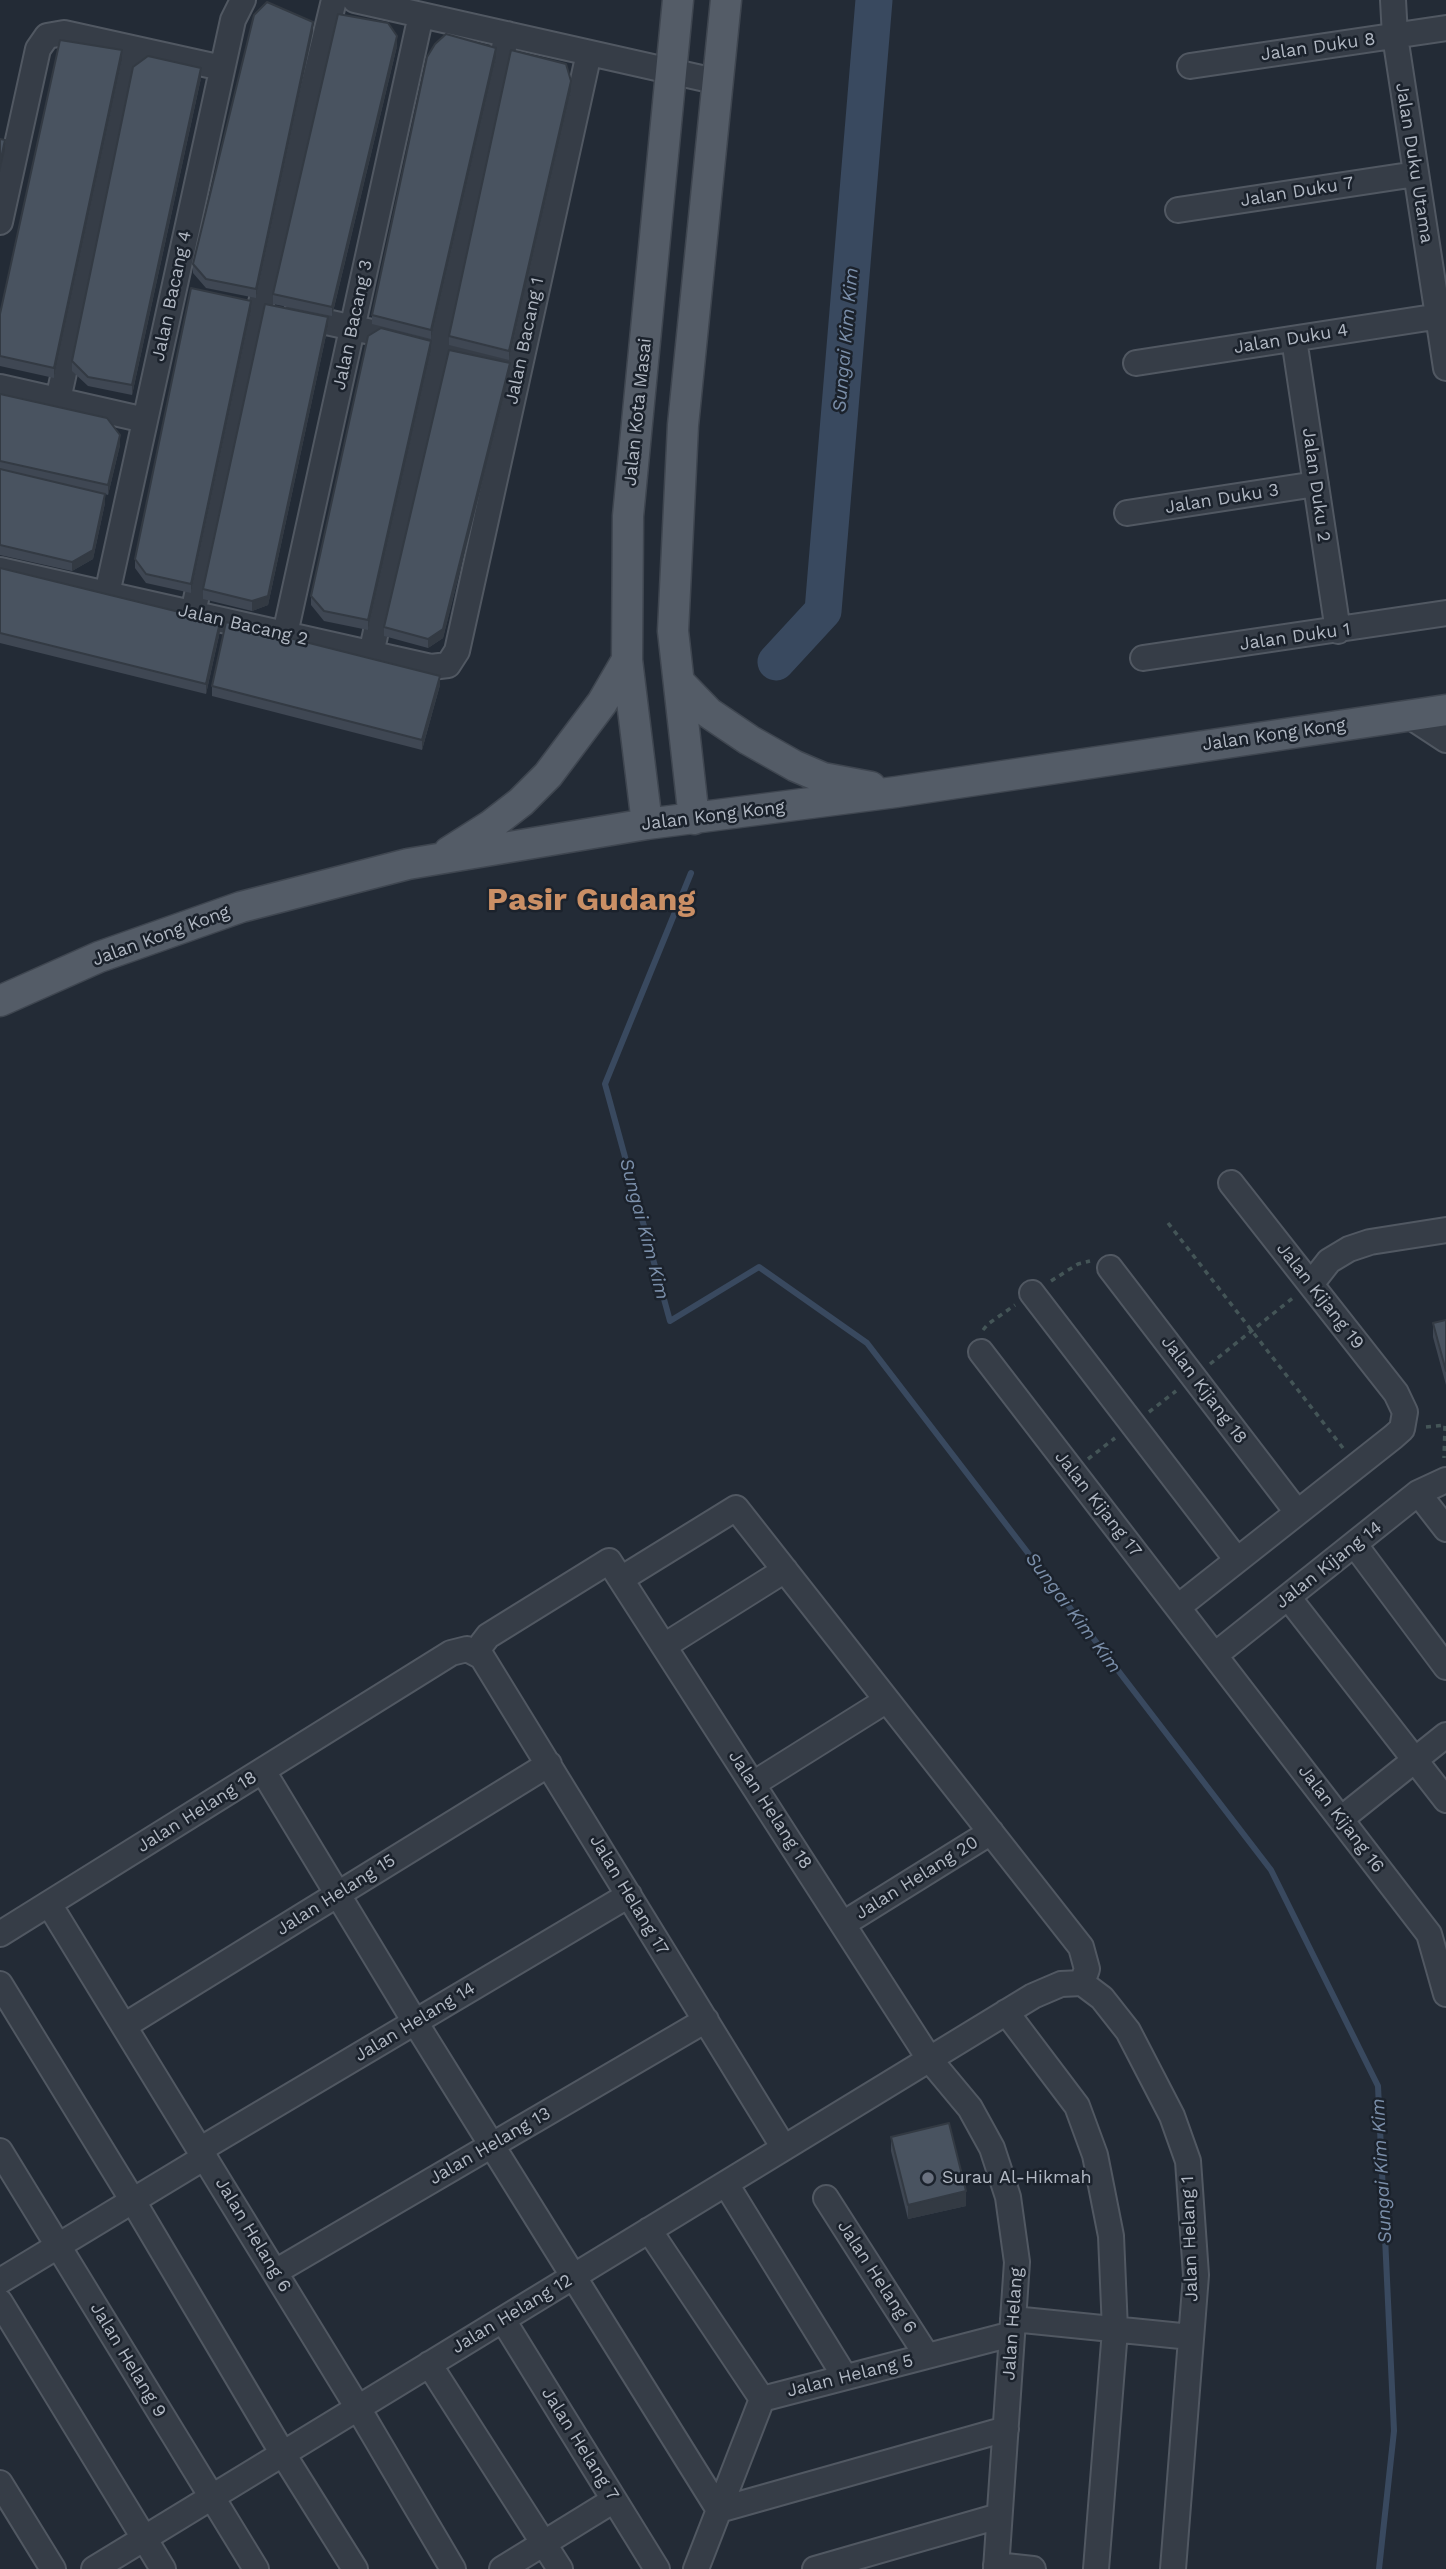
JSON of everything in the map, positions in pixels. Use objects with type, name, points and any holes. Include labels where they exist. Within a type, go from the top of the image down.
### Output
[{"type":"main road","name":"Jalan Kota Masai","points":[[647,824],[627,660],[628,516],[678,0]]},
{"type":"main road","points":[[694,819],[673,631],[683,425],[726,0]]},
{"type":"main road","points":[[436,859],[490,826],[521,802],[548,775],[602,703],[627,660]]},
{"type":"main road","points":[[679,682],[709,713],[748,740],[795,766],[823,778],[896,792]]},
{"type":"main road","name":"Jalan Kong Kong","points":[[0,1001],[99,957],[241,907],[408,864],[647,824],[896,792],[1446,710]]},
{"type":"street","name":"Jalan Bacang 4","points":[[107,594],[222,68],[233,20],[243,0]]},
{"type":"street","points":[[193,613],[260,307],[334,0]]},
{"type":"street","points":[[355,0],[719,82]]},
{"type":"street","name":"Jalan Duku Utama","points":[[1393,0],[1395,36],[1416,174],[1442,315],[1446,368]]},
{"type":"street","name":"Jalan Bacang 3","points":[[285,634],[421,15]]},
{"type":"street","name":"Jalan Duku 8","points":[[1190,66],[1446,28]]},
{"type":"street","points":[[0,222],[9,138],[41,41],[47,36],[55,33],[80,36],[222,68]]},
{"type":"street","points":[[371,654],[507,34]]},
{"type":"street","points":[[58,400],[135,49]]},
{"type":"street","name":"Jalan Bacang 1","points":[[462,629],[589,53]]},
{"type":"street","name":"Jalan Duku 7","points":[[1178,210],[1416,174]]},
{"type":"street","points":[[174,287],[199,293]]},
{"type":"street","points":[[236,301],[520,365]]},
{"type":"street","name":"Jalan Duku 4","points":[[1136,363],[1442,315]]},
{"type":"street","name":"Jalan Duku 2","points":[[1294,338],[1338,631]]},
{"type":"street","points":[[0,387],[145,420]]},
{"type":"street","name":"Jalan Duku 3","points":[[1128,513],[1316,484]]},
{"type":"street","points":[[101,497],[127,503]]},
{"type":"street","name":"Jalan Bacang 2","points":[[0,570],[440,668],[454,659],[462,629]]},
{"type":"street","name":"Jalan Duku 1","points":[[1143,658],[1446,613]]},
{"type":"street","points":[[1408,715],[1446,740]]},
{"type":"street","name":"Jalan Kijang 19","points":[[1231,1183],[1396,1393],[1405,1412],[1402,1429],[1357,1466]]},
{"type":"street","points":[[1311,1284],[1329,1261],[1349,1249],[1370,1242],[1446,1230]]},
{"type":"street","name":"Jalan Kijang 18","points":[[1110,1268],[1297,1513]]},
{"type":"street","points":[[1032,1293],[1237,1560]]},
{"type":"street","name":"Jalan Kijang 17","points":[[981,1352],[1215,1655]]},
{"type":"street","points":[[1178,1607],[1357,1466]]},
{"type":"street","name":"Jalan Kijang 14","points":[[1215,1655],[1418,1493],[1445,1481]]},
{"type":"street","points":[[1418,1493],[1446,1529]]},
{"type":"street","points":[[471,1651],[488,1636],[736,1508],[1081,1947],[1087,1969],[1082,1983]]},
{"type":"street","points":[[1355,1545],[1446,1667]]},
{"type":"street","name":"Jalan Helang 18","points":[[615,1570],[930,2060]]},
{"type":"street","points":[[664,1646],[785,1570]]},
{"type":"street","points":[[1288,1597],[1446,1800]]},
{"type":"street","name":"Jalan Helang 18","points":[[0,1934],[451,1653],[471,1651]]},
{"type":"street","name":"Jalan Helang 17","points":[[471,1651],[482,1657],[784,2148]]},
{"type":"street","name":"Jalan Kijang 16","points":[[1215,1655],[1341,1819],[1437,1929],[1446,1994]]},
{"type":"street","points":[[753,1784],[887,1700]]},
{"type":"street","points":[[1341,1819],[1446,1735]]},
{"type":"street","name":"Jalan Helang 15","points":[[124,2026],[549,1764]]},
{"type":"street","points":[[263,1771],[415,2022],[719,2510]]},
{"type":"street","name":"Jalan Helang 20","points":[[843,1924],[991,1832]]},
{"type":"street","name":"Jalan Helang 14","points":[[0,2281],[133,2201],[203,2153],[415,2022],[629,1895]]},
{"type":"street","name":"Jalan Helang 6","points":[[49,1904],[358,2408],[453,2569]]},
{"type":"street","name":"Jalan Helang 12","points":[[94,2569],[1006,2012],[1061,1984],[1082,1983]]},
{"type":"street","name":"Jalan Helang 1","points":[[1082,1983],[1102,1998],[1128,2031],[1172,2116],[1188,2161],[1196,2275],[1173,2569]]},
{"type":"street","points":[[0,1984],[355,2569]]},
{"type":"street","points":[[1006,2012],[1077,2106],[1096,2155],[1111,2236],[1115,2330],[1096,2569]]},
{"type":"street","name":"Jalan Helang 13","points":[[275,2272],[706,2020]]},
{"type":"street","name":"Jalan Helang","points":[[930,2060],[975,2118],[992,2148],[1008,2197],[1017,2262],[996,2567]]},
{"type":"street","name":"Jalan Helang 9","points":[[0,2151],[256,2569]]},
{"type":"street","points":[[726,2184],[845,2377]]},
{"type":"street","name":"Jalan Helang 6","points":[[826,2198],[927,2356]]},
{"type":"street","name":"Jalan Helang 5","points":[[649,2230],[762,2399],[927,2356],[1013,2327]]},
{"type":"street","points":[[0,2302],[163,2569]]},
{"type":"street","name":"Jalan Helang 7","points":[[503,2319],[657,2569]]},
{"type":"street","points":[[1013,2327],[1115,2330],[1191,2337]]},
{"type":"street","points":[[429,2364],[560,2569]]},
{"type":"street","points":[[696,2569],[762,2399]]},
{"type":"street","points":[[719,2510],[1006,2429]]},
{"type":"street","points":[[0,2483],[53,2569]]},
{"type":"street","points":[[502,2569],[614,2500]]},
{"type":"street","points":[[815,2569],[999,2516]]},
{"type":"street","points":[[996,2567],[1033,2569]]},
{"type":"path","points":[[1168,1223],[1357,1466]]},
{"type":"path","points":[[1444,1425],[1445,1481]]},
{"type":"building","points":[[267,2],[313,22],[256,289],[206,279],[193,264],[254,15]]},
{"type":"building","points":[[338,14],[388,23],[397,36],[332,307],[273,294]]},
{"type":"building","points":[[446,34],[496,48],[431,330],[372,315],[427,57],[435,44]]},
{"type":"building","points":[[60,40],[122,50],[54,368],[0,356],[0,314]]},
{"type":"building","points":[[511,50],[566,64],[571,81],[509,351],[449,336]]},
{"type":"building","points":[[148,56],[201,68],[132,385],[88,377],[72,361],[133,67]]},
{"type":"building","points":[[0,139],[5,140],[0,163]]},
{"type":"building","points":[[191,288],[251,301],[191,584],[146,574],[135,559]]},
{"type":"building","points":[[265,304],[328,317],[268,596],[252,601],[203,589]]},
{"type":"building","points":[[381,328],[431,341],[368,620],[324,611],[311,596],[368,336]]},
{"type":"building","points":[[449,350],[510,363],[443,629],[428,639],[384,627]]},
{"type":"building","points":[[0,394],[107,418],[120,435],[108,485],[0,461]]},
{"type":"building","points":[[0,469],[105,494],[93,550],[72,562],[0,545]]},
{"type":"building","points":[[0,568],[220,622],[206,684],[0,633]]},
{"type":"building","points":[[226,622],[440,676],[422,740],[212,686]]},
{"type":"building","points":[[1446,1320],[1446,1371],[1433,1323]]},
{"type":"building","name":"Surau Al-Hikmah","points":[[949,2123],[966,2191],[908,2205],[891,2137]]},
{"type":"waterway","name":"Sungai Kim Kim","points":[[776,662],[823,611],[874,0]]},
{"type":"waterway","name":"Sungai Kim Kim","points":[[691,873],[605,1084],[670,1321],[759,1267],[867,1343],[1271,1870],[1378,2086],[1394,2431],[1379,2569]]},
{"type":"place","name":"Surau Al-Hikmah","points":[[928,2178]]},
{"type":"district","name":"Pasir Gudang","points":[[591,901]]}]
